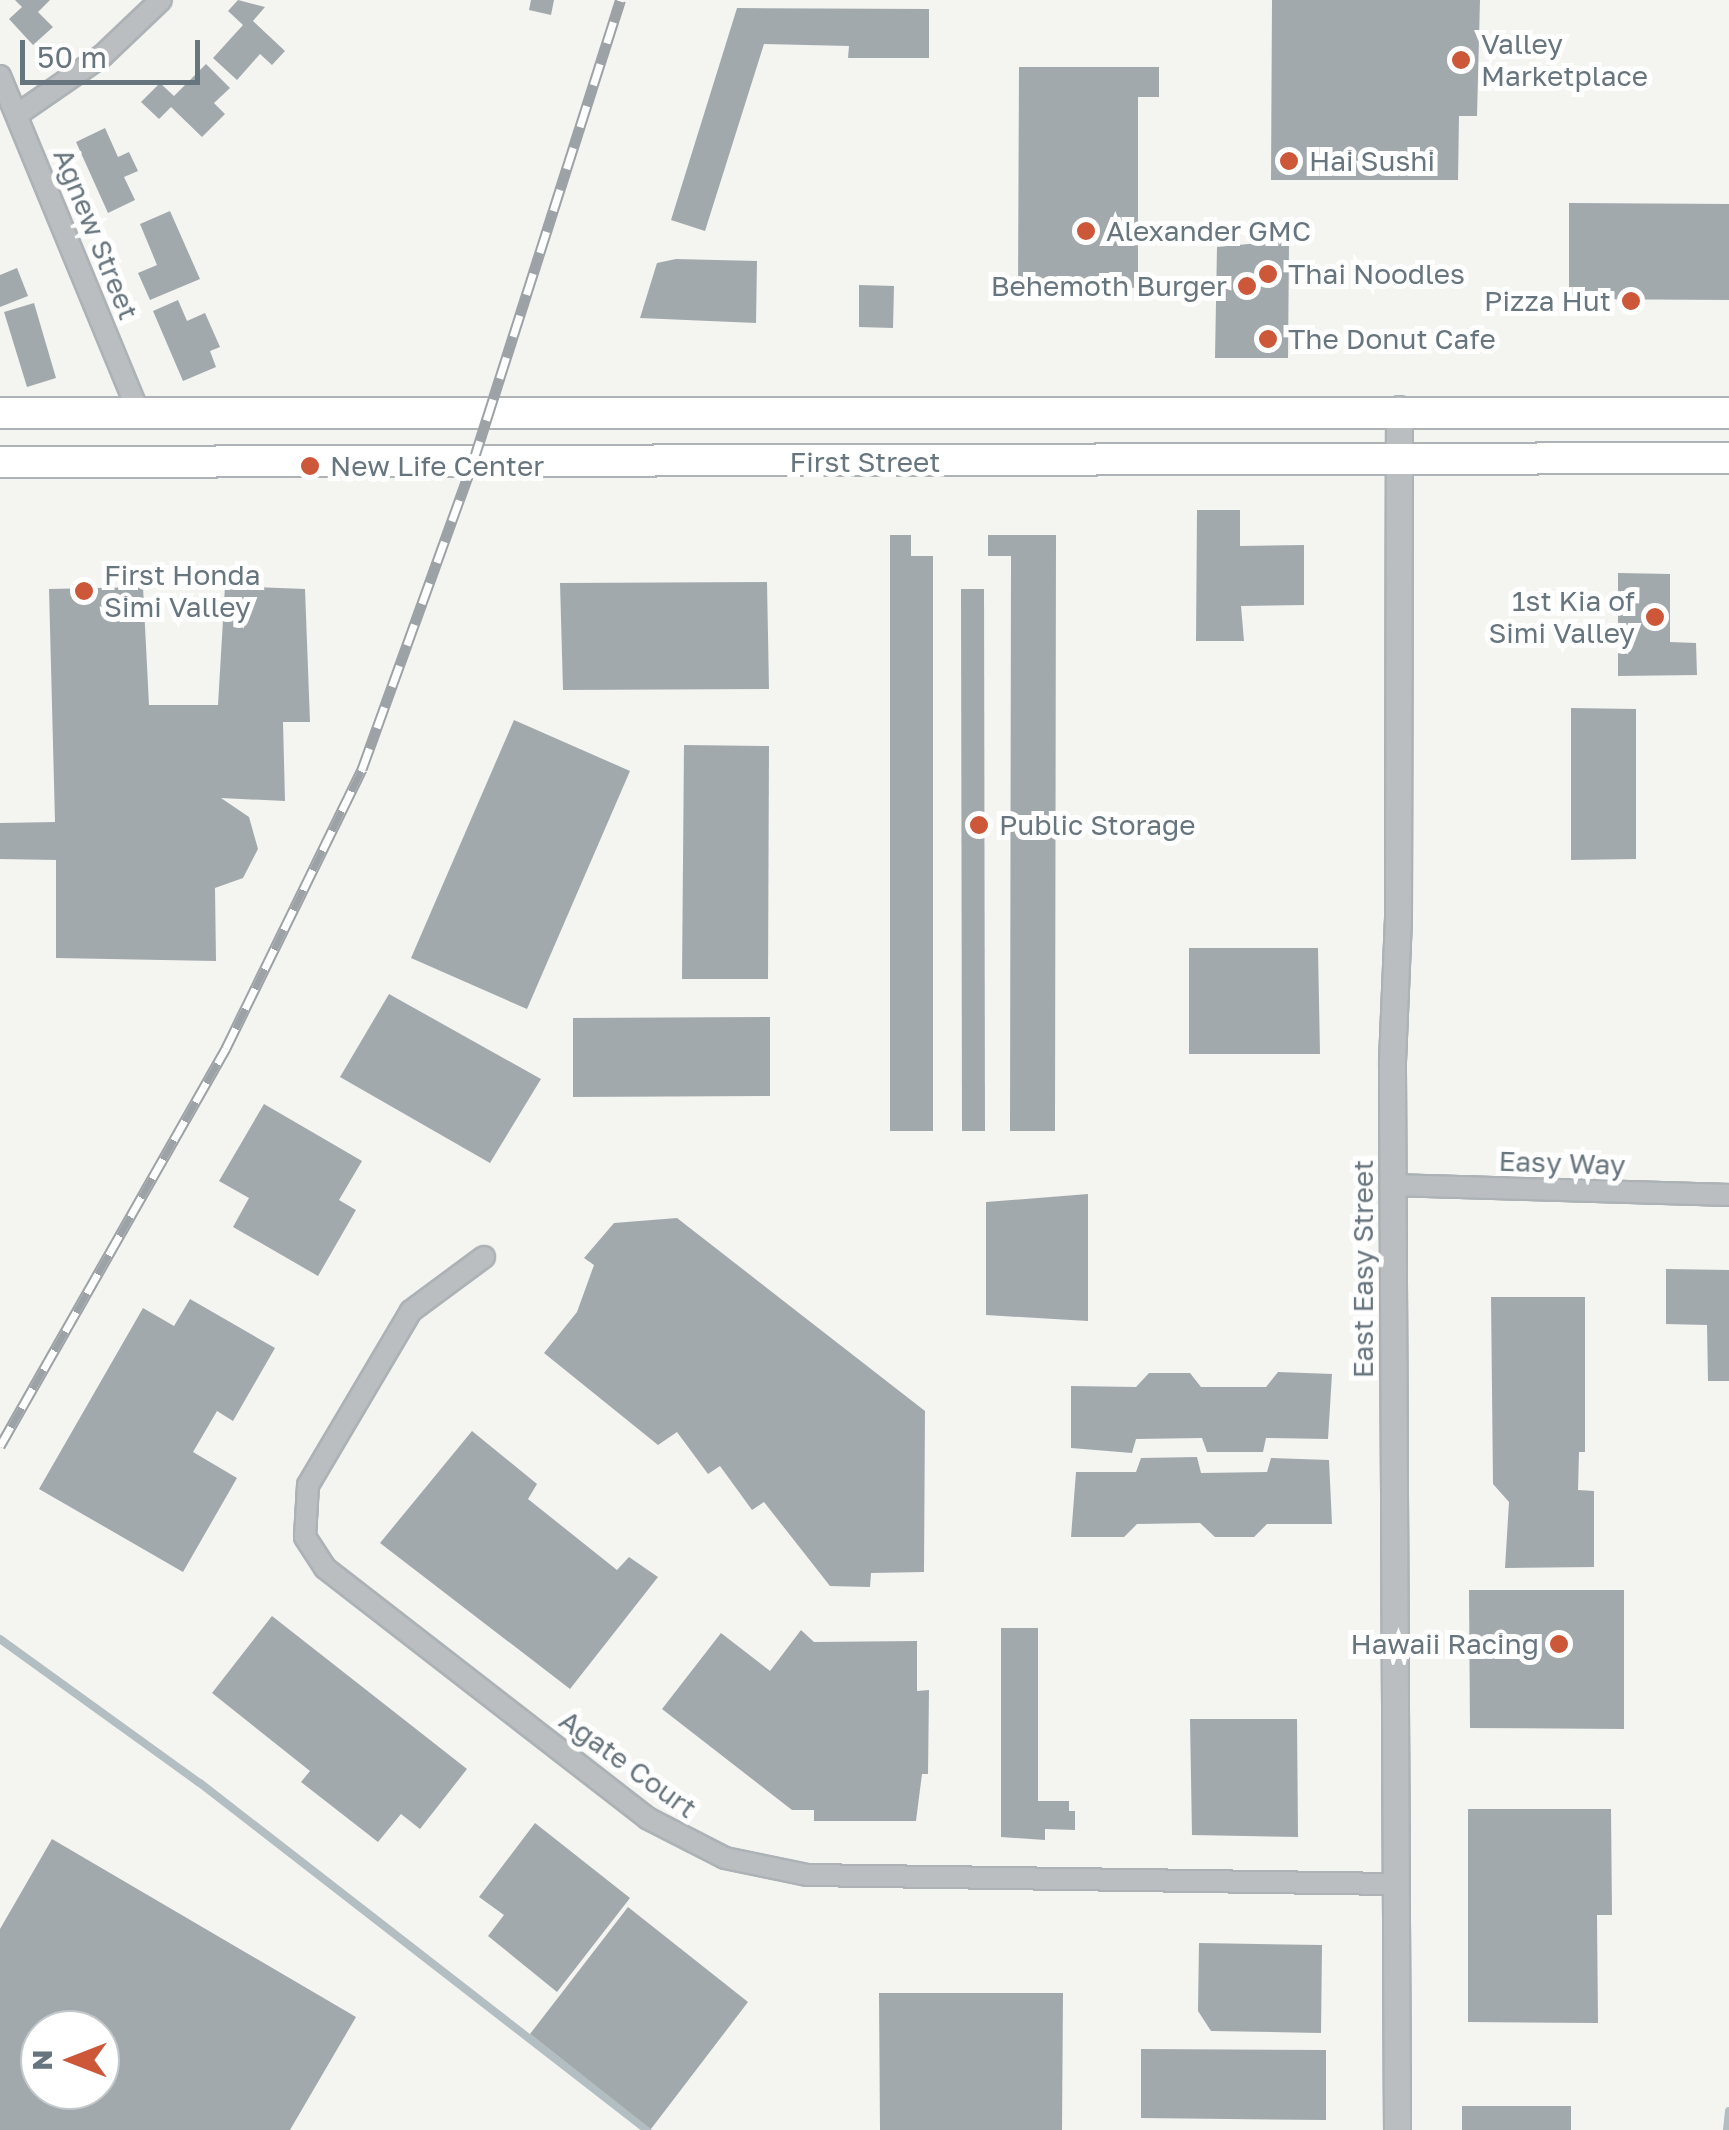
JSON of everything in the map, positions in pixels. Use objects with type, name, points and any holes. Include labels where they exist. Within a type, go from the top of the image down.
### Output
[{"type":"main road","name":"First Street","points":[[0,413],[1399,409],[1729,413]]},
{"type":"main road","points":[[139,414],[162,462]]},
{"type":"main road","name":"First Street","points":[[0,462],[1729,458]]},
{"type":"street","points":[[18,114],[102,56],[161,0]]},
{"type":"street","name":"Agnew Street","points":[[0,76],[139,414]]},
{"type":"street","name":"East Easy Street","points":[[1397,2130],[1392,1884],[1399,409]]},
{"type":"street","name":"Easy Way","points":[[1393,1185],[1729,1195]]},
{"type":"street","name":"Agate Court","points":[[484,1257],[411,1312],[308,1485],[301,1514],[305,1537],[324,1568],[648,1818],[726,1858],[807,1875],[1392,1884]]},
{"type":"building","points":[[15,0],[50,0],[38,12],[53,27],[33,45],[9,19],[22,7]]},
{"type":"building","points":[[238,0],[265,7],[253,21],[285,51],[272,65],[260,54],[237,80],[213,58],[243,25],[228,11]]},
{"type":"building","points":[[531,0],[554,0],[551,15],[529,10]]},
{"type":"building","points":[[1272,0],[1480,0],[1477,116],[1459,116],[1458,180],[1271,180]]},
{"type":"building","points":[[737,8],[929,9],[929,58],[848,58],[849,46],[764,44],[705,231],[671,220]]},
{"type":"building","points":[[206,64],[230,88],[214,103],[225,114],[202,137],[171,107],[159,119],[141,102],[160,83],[174,96]]},
{"type":"building","points":[[1019,67],[1159,67],[1159,97],[1138,97],[1138,288],[1018,288]]},
{"type":"building","points":[[105,128],[118,157],[129,152],[138,171],[124,177],[135,200],[108,213],[76,142]]},
{"type":"building","points":[[1569,203],[1729,204],[1729,300],[1569,299]]},
{"type":"building","points":[[170,211],[200,279],[150,300],[138,273],[157,265],[140,224]]},
{"type":"building","points":[[1279,241],[1289,246],[1288,358],[1215,358],[1217,247]]},
{"type":"building","points":[[676,259],[757,261],[756,323],[640,318],[657,263]]},
{"type":"building","points":[[17,268],[28,296],[0,307],[0,275]]},
{"type":"building","points":[[859,285],[894,286],[893,328],[859,327]]},
{"type":"building","points":[[178,300],[187,321],[205,313],[220,347],[210,351],[216,367],[183,381],[153,311]]},
{"type":"building","points":[[34,303],[56,378],[27,387],[4,312]]},
{"type":"building","points":[[1197,510],[1240,510],[1240,546],[1304,545],[1304,605],[1241,606],[1244,641],[1196,641]]},
{"type":"building","points":[[890,535],[911,535],[911,556],[933,556],[933,1131],[890,1131]]},
{"type":"building","points":[[988,535],[1056,535],[1055,1131],[1010,1131],[1011,556],[988,556]]},
{"type":"building","points":[[1618,573],[1670,574],[1670,642],[1696,643],[1697,675],[1618,676]]},
{"type":"building","points":[[767,582],[769,689],[563,690],[560,583]]},
{"type":"building","points":[[225,586],[305,589],[310,722],[283,722],[285,801],[221,798],[249,817],[258,849],[243,878],[215,888],[216,961],[56,958],[56,860],[0,859],[0,823],[55,822],[49,589],[143,587],[149,705],[218,705]]},
{"type":"building","points":[[961,589],[984,589],[985,1131],[962,1131]]},
{"type":"building","points":[[1571,708],[1636,709],[1636,859],[1571,860]]},
{"type":"building","points":[[514,720],[630,771],[527,1009],[411,958]]},
{"type":"building","points":[[684,745],[769,746],[768,979],[682,979]]},
{"type":"building","points":[[1189,948],[1318,948],[1320,1054],[1189,1054]]},
{"type":"building","points":[[389,994],[541,1079],[490,1163],[340,1077]]},
{"type":"building","points":[[770,1017],[770,1096],[573,1097],[573,1018]]},
{"type":"building","points":[[264,1104],[362,1161],[339,1200],[356,1210],[318,1276],[233,1227],[249,1198],[219,1181]]},
{"type":"building","points":[[1088,1194],[1088,1321],[986,1315],[986,1202]]},
{"type":"building","points":[[677,1218],[925,1411],[924,1572],[871,1573],[870,1587],[830,1586],[764,1502],[752,1510],[720,1466],[708,1474],[677,1432],[658,1445],[544,1353],[577,1312],[594,1265],[584,1258],[614,1223]]},
{"type":"building","points":[[1666,1269],[1729,1270],[1729,1381],[1708,1381],[1707,1325],[1666,1324]]},
{"type":"building","points":[[1491,1297],[1585,1297],[1585,1452],[1579,1452],[1578,1490],[1594,1491],[1594,1567],[1505,1568],[1509,1502],[1493,1484]]},
{"type":"building","points":[[190,1299],[275,1348],[233,1421],[217,1411],[193,1452],[237,1478],[183,1572],[39,1489],[143,1308],[174,1326]]},
{"type":"building","points":[[1278,1372],[1332,1374],[1328,1439],[1266,1438],[1263,1452],[1207,1452],[1202,1438],[1136,1439],[1132,1453],[1071,1448],[1071,1386],[1136,1387],[1149,1373],[1190,1373],[1201,1387],[1266,1387]]},
{"type":"building","points":[[472,1431],[537,1484],[528,1499],[617,1570],[629,1557],[658,1577],[570,1689],[380,1543]]},
{"type":"building","points":[[1197,1457],[1201,1473],[1267,1472],[1271,1458],[1329,1460],[1332,1524],[1267,1524],[1254,1537],[1215,1537],[1200,1523],[1137,1524],[1124,1537],[1071,1537],[1076,1472],[1136,1472],[1141,1458]]},
{"type":"building","points":[[1469,1590],[1624,1590],[1624,1729],[1470,1728]]},
{"type":"building","points":[[272,1616],[467,1769],[420,1829],[401,1814],[378,1842],[301,1782],[310,1771],[212,1693]]},
{"type":"building","points":[[1001,1628],[1038,1628],[1038,1801],[1069,1801],[1069,1811],[1075,1811],[1075,1830],[1045,1829],[1045,1840],[1001,1837]]},
{"type":"building","points":[[801,1630],[814,1642],[917,1641],[917,1691],[929,1690],[928,1774],[922,1774],[916,1821],[814,1821],[814,1810],[792,1810],[662,1709],[721,1633],[770,1671]]},
{"type":"building","points":[[1190,1719],[1297,1719],[1298,1837],[1192,1835]]},
{"type":"building","points":[[1468,1809],[1611,1809],[1612,1915],[1597,1915],[1598,2023],[1468,2022]]},
{"type":"building","points":[[535,1823],[630,1898],[557,1992],[488,1936],[504,1915],[479,1897]]},
{"type":"building","points":[[52,1839],[356,2017],[290,2130],[0,2130],[0,1929]]},
{"type":"building","points":[[628,1907],[748,2002],[651,2129],[530,2034]]},
{"type":"building","points":[[1199,1943],[1322,1945],[1321,2033],[1211,2031],[1198,2011]]},
{"type":"building","points":[[879,1993],[1063,1993],[1062,2130],[880,2130]]},
{"type":"building","points":[[1141,2049],[1326,2050],[1326,2120],[1141,2118]]},
{"type":"building","points":[[1462,2106],[1571,2106],[1571,2130],[1462,2130]]},
{"type":"waterway","points":[[0,1639],[200,1783],[647,2130]]},
{"type":"waterway","points":[[1727,2130],[1729,2111]]},
{"type":"railway","points":[[0,1446],[226,1048],[362,769],[473,462],[620,0]]},
{"type":"place","name":"Valley Marketplace","points":[[1461,60]]},
{"type":"place","name":"Hai Sushi","points":[[1289,161]]},
{"type":"place","name":"Alexander GMC","points":[[1086,231]]},
{"type":"place","name":"Thai Noodles","points":[[1268,274]]},
{"type":"place","name":"Behemoth Burger","points":[[1247,286]]},
{"type":"place","name":"Pizza Hut","points":[[1631,301]]},
{"type":"place","name":"The Donut Cafe","points":[[1268,339]]},
{"type":"place","name":"New Life Center","points":[[310,466]]},
{"type":"place","name":"First Honda Simi Valley","points":[[84,591]]},
{"type":"place","name":"1st Kia of Simi Valley","points":[[1655,617]]},
{"type":"place","name":"Public Storage","points":[[979,825]]},
{"type":"place","name":"Hawaii Racing","points":[[1559,1644]]}]
